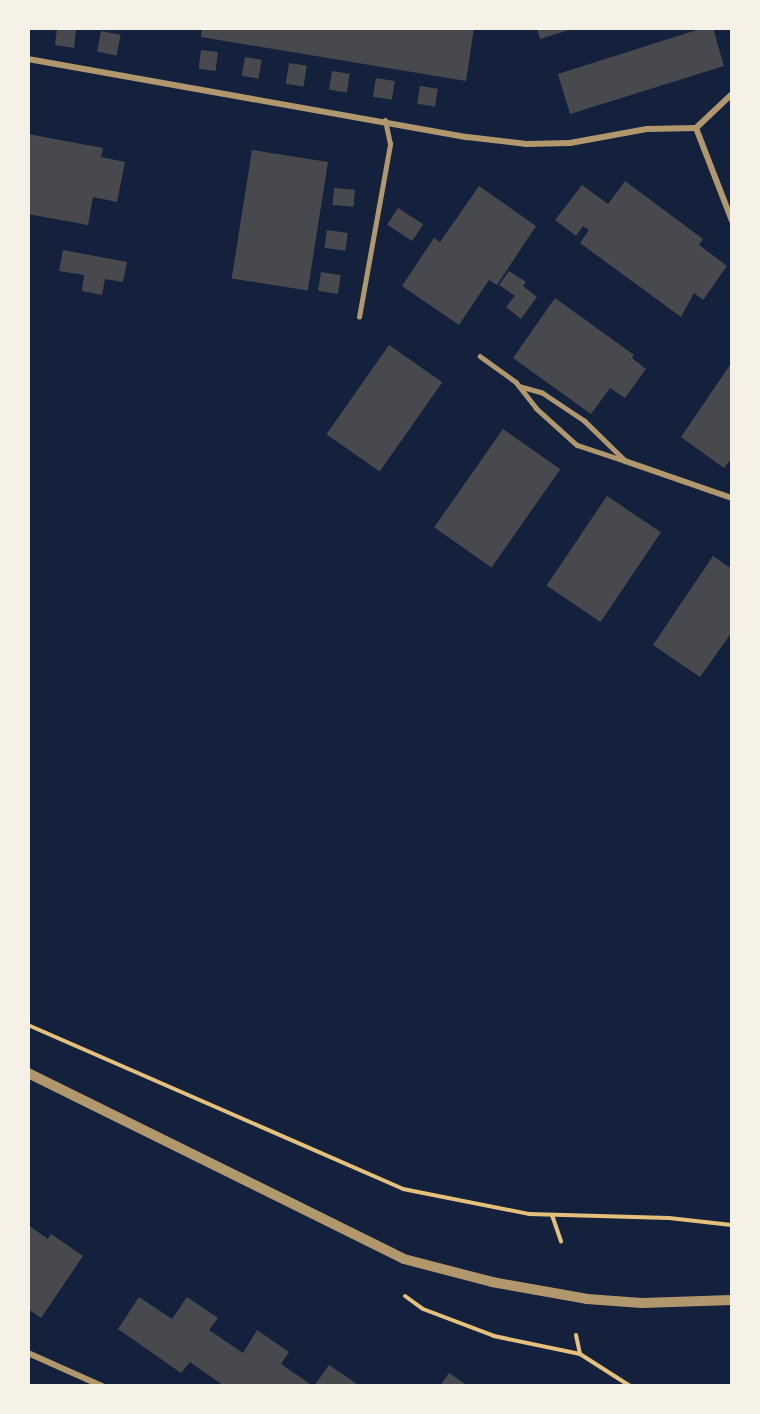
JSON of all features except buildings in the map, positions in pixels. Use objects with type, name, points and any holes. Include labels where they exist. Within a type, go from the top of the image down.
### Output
[{"type":"street","points":[[28,59],[466,137],[527,144],[570,143],[647,129],[696,128],[732,93]]},
{"type":"street","points":[[696,128],[732,221]]},
{"type":"street","points":[[625,461],[732,498]]},
{"type":"street","points":[[28,1073],[404,1259],[492,1282],[587,1299],[642,1303],[732,1300]]},
{"type":"street","points":[[28,1353],[102,1386]]},
{"type":"lane","points":[[358,317],[390,144],[385,121]]},
{"type":"lane","points":[[480,356],[521,387],[536,408],[577,446],[625,461]]},
{"type":"lane","points":[[521,387],[542,393],[584,421],[625,461]]},
{"type":"path","points":[[28,1025],[403,1189],[552,1215],[669,1218],[732,1226]]},
{"type":"path","points":[[552,1215],[561,1240]]},
{"type":"path","points":[[405,1296],[417,1302],[423,1310],[484,1333],[580,1354],[630,1386]]},
{"type":"path","points":[[576,1335],[580,1354]]}]
